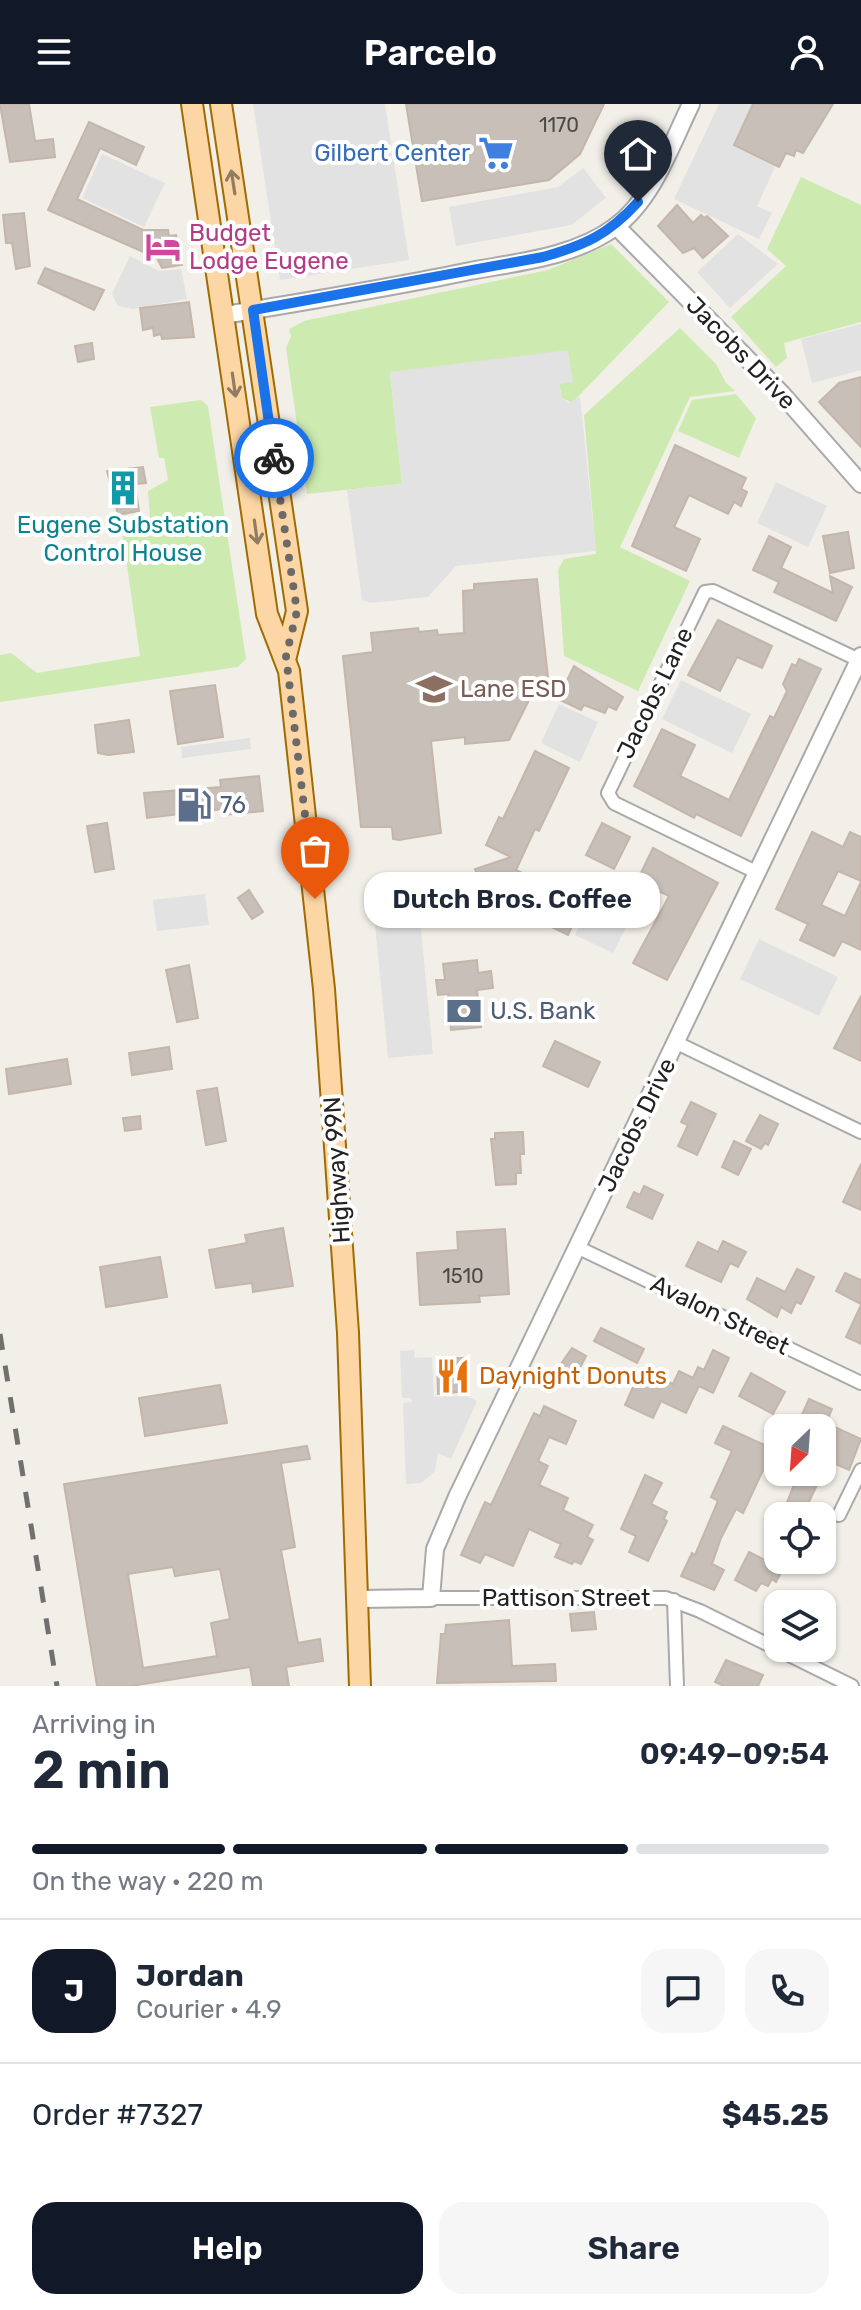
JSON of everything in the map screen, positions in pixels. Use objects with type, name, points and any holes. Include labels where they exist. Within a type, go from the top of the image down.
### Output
[{"type":"main road","name":"Highway 99N","points":[[192,104],[267,614],[286,656],[308,829],[334,1116],[349,1369],[360,1686]]},
{"type":"main road","name":"Highway 99N","points":[[221,104],[297,611],[286,656]]},
{"type":"street","points":[[225,315],[543,257],[582,245],[616,226],[658,175],[691,104]]},
{"type":"street","name":"Jacobs Drive","points":[[616,226],[782,394],[861,484]]},
{"type":"street","name":"Jacobs Lane","points":[[758,873],[614,803],[608,793],[615,776],[705,592],[713,591],[860,658]]},
{"type":"street","name":"Jacobs Drive","points":[[431,1598],[437,1545],[860,658]]},
{"type":"street","points":[[677,1043],[861,1132]]},
{"type":"street","name":"Avalon Street","points":[[579,1248],[861,1383]]},
{"type":"street","points":[[839,1515],[861,1470]]},
{"type":"street","name":"Pattison Street","points":[[357,1599],[649,1596],[674,1600],[852,1686]]},
{"type":"street","points":[[674,1600],[677,1686]]},
{"type":"green space","points":[[801,177],[861,205],[861,322],[784,343],[787,358],[776,367],[731,317],[786,266],[767,249]]},
{"type":"green space","points":[[611,244],[669,302],[572,403],[562,398],[559,384],[390,372],[402,484],[307,494],[286,348],[291,336],[289,329],[304,321],[548,270]]},
{"type":"green space","points":[[680,328],[716,364],[726,383],[735,391],[690,397],[620,547],[690,581],[638,691],[564,656],[558,570],[564,559],[596,554],[584,415]]},
{"type":"green space","points":[[736,394],[756,418],[739,458],[678,431],[692,400]]},
{"type":"green space","points":[[201,400],[208,406],[246,659],[238,667],[0,702],[0,655],[11,653],[37,673],[140,656],[121,524],[150,518],[148,491],[168,480],[164,458],[159,458],[150,407]]},
{"type":"shaded area","points":[[253,104],[385,104],[409,260],[280,280]]},
{"type":"shaded area","points":[[719,104],[753,104],[734,145],[776,165],[757,206],[772,213],[759,239],[674,199]]},
{"type":"shaded area","points":[[102,154],[165,183],[144,227],[82,198]]},
{"type":"shaded area","points":[[583,168],[606,198],[571,225],[456,246],[449,207],[558,187]]},
{"type":"shaded area","points":[[738,234],[778,264],[730,308],[697,272]]},
{"type":"shaded area","points":[[130,256],[159,271],[181,269],[187,299],[133,309],[118,306],[112,294]]},
{"type":"shaded area","points":[[861,324],[861,370],[812,383],[801,339]]},
{"type":"shaded area","points":[[568,350],[573,382],[559,384],[562,398],[568,403],[580,397],[596,551],[456,566],[428,597],[370,603],[362,600],[347,490],[402,484],[390,372]]},
{"type":"shaded area","points":[[776,482],[827,506],[808,547],[757,523]]},
{"type":"shaded area","points":[[681,680],[751,714],[732,753],[662,719]]},
{"type":"shaded area","points":[[559,704],[598,722],[580,762],[541,743]]},
{"type":"shaded area","points":[[250,738],[251,749],[182,758],[181,747]]},
{"type":"shaded area","points":[[601,880],[640,899],[613,953],[575,935]]},
{"type":"shaded area","points":[[205,894],[209,925],[157,931],[153,900]]},
{"type":"shaded area","points":[[419,910],[433,1054],[388,1058],[374,914]]},
{"type":"shaded area","points":[[759,939],[838,977],[819,1016],[740,979]]},
{"type":"shaded area","points":[[414,1350],[415,1358],[432,1357],[434,1397],[466,1396],[477,1401],[451,1459],[438,1453],[435,1471],[421,1483],[406,1484],[403,1403],[412,1402],[411,1398],[402,1398],[400,1351]]},
{"type":"building","points":[[0,104],[29,104],[35,141],[53,139],[55,157],[10,162]]},
{"type":"building","name":"Gilbert Center","points":[[406,104],[604,104],[580,154],[549,180],[422,201]]},
{"type":"building","points":[[753,104],[833,104],[803,153],[796,150],[794,156],[786,153],[779,167],[734,145]]},
{"type":"building","points":[[89,122],[144,147],[136,165],[100,148],[77,199],[143,230],[168,230],[169,236],[176,235],[182,265],[162,268],[157,258],[48,210]]},
{"type":"building","points":[[677,205],[693,223],[701,215],[704,218],[707,216],[728,236],[703,258],[694,248],[683,253],[658,226]]},
{"type":"building","points":[[24,213],[30,266],[16,269],[12,243],[6,243],[3,215]]},
{"type":"building","points":[[45,268],[104,290],[94,310],[38,283]]},
{"type":"building","points":[[189,302],[194,337],[162,339],[161,334],[154,336],[153,328],[143,330],[140,308]]},
{"type":"building","points":[[92,343],[94,359],[78,362],[75,346]]},
{"type":"building","points":[[861,377],[861,447],[819,402],[839,383]]},
{"type":"building","points":[[675,445],[746,478],[741,489],[747,492],[741,506],[734,502],[728,514],[689,495],[674,527],[700,539],[686,571],[632,546]]},
{"type":"building","name":"Eugene Substation Control House","points":[[143,467],[146,483],[135,484],[139,511],[118,515],[107,471]]},
{"type":"building","points":[[848,532],[854,568],[830,573],[823,536]]},
{"type":"building","points":[[769,536],[791,547],[781,568],[833,593],[830,576],[852,587],[836,621],[774,592],[779,582],[753,570]]},
{"type":"building","points":[[537,579],[550,695],[535,688],[509,740],[465,744],[465,737],[431,741],[441,833],[399,840],[393,839],[392,827],[361,827],[343,656],[373,652],[371,633],[418,628],[419,632],[437,630],[438,635],[464,633],[463,591],[474,590],[474,584]]},
{"type":"building","points":[[718,620],[772,646],[762,668],[737,657],[720,691],[688,675]]},
{"type":"building","points":[[799,659],[821,669],[741,836],[696,814],[694,818],[634,786],[662,729],[695,745],[680,776],[729,800],[770,716],[774,718],[787,691],[783,684],[792,664],[796,666]]},
{"type":"building","points":[[574,666],[623,697],[616,710],[608,706],[605,713],[584,705],[581,710],[558,699]]},
{"type":"building","points":[[215,685],[223,737],[178,744],[170,691]]},
{"type":"building","points":[[129,720],[134,752],[98,753],[95,725]]},
{"type":"building","points":[[535,751],[569,768],[539,831],[535,829],[516,870],[583,903],[568,935],[510,907],[521,884],[485,896],[475,869],[511,857],[486,845],[499,817],[503,819]]},
{"type":"building","points":[[259,776],[263,811],[224,815],[223,809],[147,818],[144,793],[221,787],[220,780]]},
{"type":"building","points":[[107,823],[114,869],[95,872],[87,826]]},
{"type":"building","points":[[602,823],[630,837],[614,869],[586,855]]},
{"type":"building","points":[[812,832],[843,847],[850,832],[861,837],[861,881],[838,871],[821,905],[845,916],[861,882],[861,950],[842,941],[834,956],[800,940],[808,924],[776,909]]},
{"type":"building","points":[[653,848],[718,883],[667,980],[633,963],[669,896],[637,881]]},
{"type":"building","points":[[249,890],[263,912],[252,919],[238,898]]},
{"type":"building","name":"U.S. Bank","points":[[477,960],[478,973],[491,971],[493,988],[477,990],[481,1027],[451,1030],[448,994],[438,995],[436,980],[445,980],[443,964]]},
{"type":"building","points":[[189,965],[198,1018],[177,1022],[166,970]]},
{"type":"building","points":[[861,996],[861,1061],[834,1048]]},
{"type":"building","points":[[555,1041],[600,1062],[588,1087],[543,1066]]},
{"type":"building","points":[[169,1047],[172,1069],[132,1075],[129,1053]]},
{"type":"building","points":[[67,1059],[71,1084],[9,1094],[6,1069]]},
{"type":"building","points":[[217,1088],[226,1141],[206,1145],[197,1091]]},
{"type":"building","points":[[691,1102],[716,1114],[697,1155],[678,1146],[688,1125],[681,1122]]},
{"type":"building","points":[[760,1115],[778,1124],[768,1145],[765,1143],[761,1149],[746,1141]]},
{"type":"building","points":[[140,1116],[141,1129],[125,1131],[123,1118]]},
{"type":"building","points":[[523,1132],[524,1154],[520,1154],[521,1173],[516,1173],[516,1184],[496,1185],[491,1139],[495,1139],[495,1133]]},
{"type":"building","points":[[734,1141],[751,1149],[738,1175],[722,1167]]},
{"type":"building","points":[[861,1164],[861,1210],[843,1202]]},
{"type":"building","points":[[644,1186],[663,1195],[652,1219],[627,1207],[634,1192],[640,1195]]},
{"type":"building","points":[[283,1228],[293,1286],[253,1292],[252,1283],[216,1288],[209,1250],[247,1243],[245,1235]]},
{"type":"building","points":[[505,1229],[509,1294],[479,1296],[480,1302],[420,1305],[417,1253],[458,1250],[457,1232]]},
{"type":"building","points":[[723,1241],[746,1252],[738,1267],[730,1263],[721,1282],[686,1266],[698,1242],[718,1252]]},
{"type":"building","points":[[160,1257],[167,1297],[106,1307],[100,1267]]},
{"type":"building","points":[[797,1269],[814,1277],[801,1304],[796,1302],[791,1313],[781,1307],[777,1317],[747,1299],[757,1278],[785,1292]]},
{"type":"building","points":[[845,1273],[861,1280],[861,1304],[836,1291]]},
{"type":"building","points":[[861,1305],[861,1344],[846,1337]]},
{"type":"building","points":[[601,1328],[644,1349],[637,1363],[594,1341]]},
{"type":"building","points":[[572,1348],[586,1356],[572,1384],[553,1375]]},
{"type":"building","points":[[713,1350],[729,1358],[713,1393],[699,1386],[686,1413],[661,1401],[653,1418],[625,1405],[641,1369],[673,1384],[679,1371],[693,1378],[698,1367],[704,1370]]},
{"type":"building","name":"Daynight Donuts","points":[[437,1358],[468,1358],[468,1391],[438,1394]]},
{"type":"building","points":[[751,1373],[785,1392],[773,1414],[739,1396]]},
{"type":"building","points":[[220,1385],[227,1423],[145,1436],[139,1398]]},
{"type":"building","points":[[809,1399],[832,1409],[830,1414],[802,1414]]},
{"type":"building","points":[[544,1406],[576,1421],[566,1444],[549,1437],[538,1461],[548,1466],[539,1485],[568,1498],[563,1510],[593,1525],[587,1537],[593,1540],[581,1564],[555,1557],[561,1544],[529,1529],[513,1566],[485,1554],[480,1563],[461,1555],[485,1502],[491,1505],[534,1413],[540,1416]]},
{"type":"building","points":[[723,1426],[764,1445],[764,1468],[743,1513],[736,1509],[721,1538],[712,1564],[724,1570],[714,1590],[681,1576],[692,1553],[695,1555],[718,1501],[711,1497],[732,1451],[715,1443]]},
{"type":"building","points":[[836,1428],[861,1439],[849,1470],[836,1464]]},
{"type":"building","points":[[307,1446],[310,1459],[281,1463],[295,1547],[281,1550],[298,1643],[320,1639],[323,1661],[286,1667],[289,1686],[253,1686],[250,1667],[131,1686],[97,1686],[64,1484]],"holes":[[[173,1567],[175,1576],[220,1569],[230,1619],[211,1623],[217,1656],[143,1668],[128,1574]]]},
{"type":"building","points":[[645,1475],[662,1483],[651,1504],[667,1512],[664,1519],[667,1521],[648,1561],[629,1552],[636,1536],[621,1529]]},
{"type":"building","points":[[793,1486],[816,1486],[809,1502],[787,1502]]},
{"type":"building","points":[[749,1552],[764,1560],[764,1574],[780,1574],[776,1582],[772,1579],[768,1586],[761,1583],[756,1591],[735,1580]]},
{"type":"building","points":[[594,1612],[596,1629],[572,1631],[570,1614]]},
{"type":"building","points":[[509,1620],[512,1666],[555,1664],[556,1681],[437,1683],[441,1634],[445,1634],[446,1625]]},
{"type":"building","points":[[726,1660],[763,1675],[758,1686],[724,1686],[715,1682]]},
{"type":"railway","points":[[0,1334],[57,1686]]},
{"type":"way so far","points":[[274,458],[297,611],[286,656],[315,899]]},
{"type":"place","name":"Gilbert Center","points":[[496,153]]},
{"type":"place","name":"Budget Lodge Eugene","points":[[163,247]]},
{"type":"place","name":"Eugene Substation Control House","points":[[123,488]]},
{"type":"place","name":"Lane ESD","points":[[434,689]]},
{"type":"place","name":"76","points":[[194,805]]},
{"type":"place","name":"Dutch Bros. Coffee","points":[[315,899]]},
{"type":"place","name":"U.S. Bank","points":[[464,1011]]},
{"type":"place","name":"Daynight Donuts","points":[[453,1376]]},
{"type":"route","points":[[274,458],[253,310],[543,257],[582,245],[616,226],[638,202]]}]
